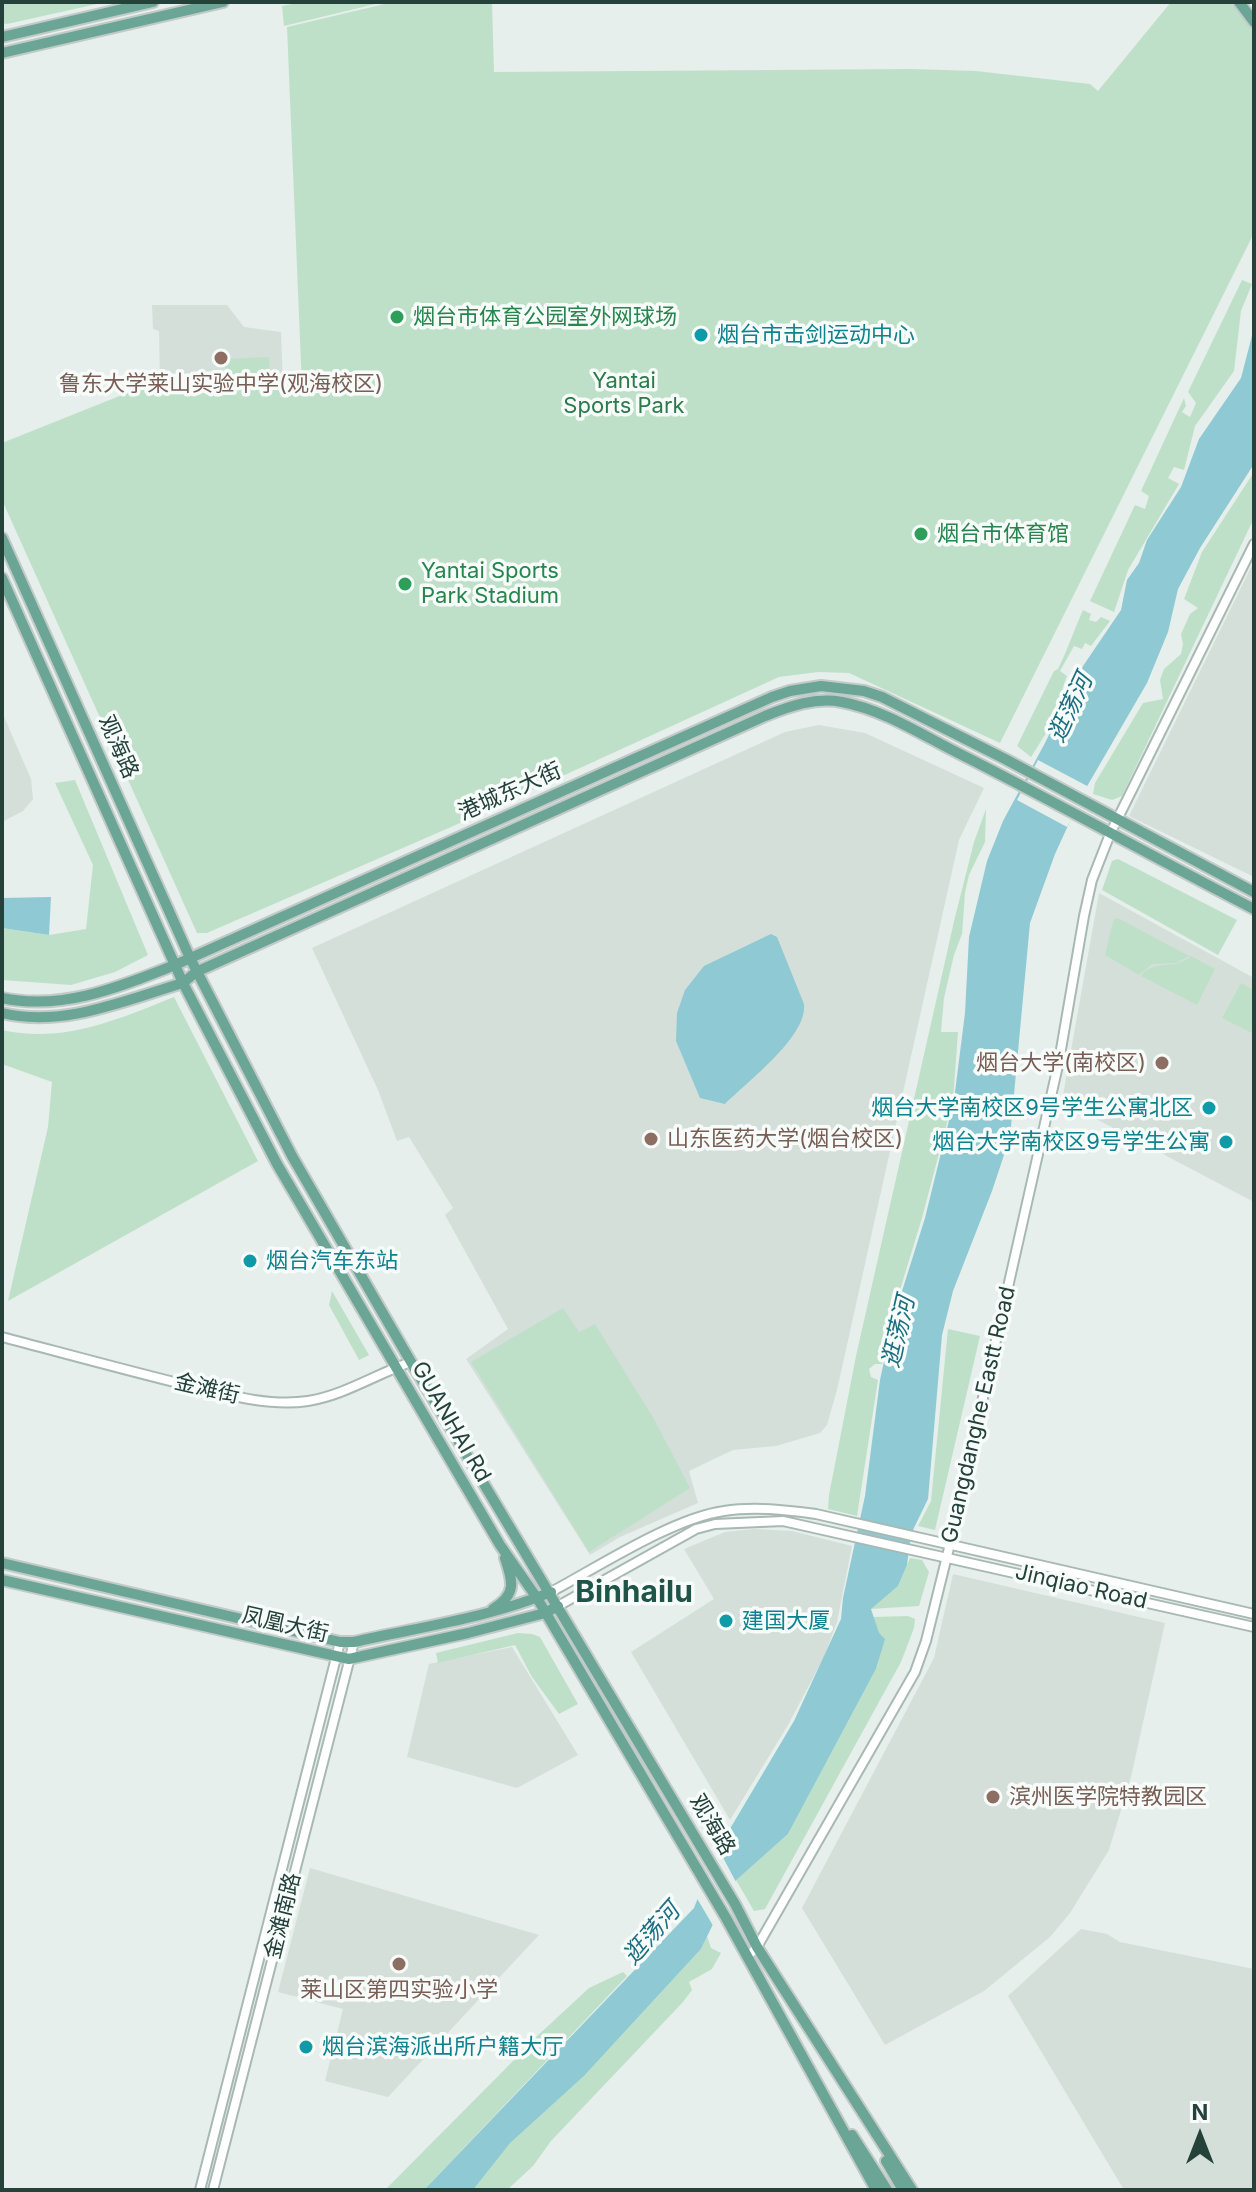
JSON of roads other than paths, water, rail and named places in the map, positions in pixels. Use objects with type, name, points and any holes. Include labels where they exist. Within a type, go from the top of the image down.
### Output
[{"type":"main road","points":[[2,37],[153,2]]},
{"type":"main road","points":[[2,53],[223,2]]},
{"type":"main road","points":[[1239,2],[1254,22]]},
{"type":"main road","name":"观海路","points":[[2,538],[196,972]]},
{"type":"main road","name":"观海路","points":[[2,578],[183,983]]},
{"type":"main road","name":"港城东大街","points":[[2,998],[36,1003],[79,998],[124,985],[790,691],[821,686],[864,691],[882,697],[1254,892]]},
{"type":"main road","name":"港城东大街","points":[[2,1013],[46,1017],[77,1014],[183,983],[196,972],[765,716],[800,704],[839,702],[877,713],[1026,787],[1254,909]]},
{"type":"main road","name":"GUANHAI Rd","points":[[196,972],[292,1156],[558,1606]]},
{"type":"main road","name":"GUANHAI Rd","points":[[183,983],[277,1164],[500,1545],[537,1598],[699,1872]]},
{"type":"main road","points":[[485,1613],[506,1599],[511,1589],[512,1580],[500,1545]]},
{"type":"main road","name":"凤凰大街","points":[[2,1563],[340,1642],[354,1642],[485,1613],[551,1592]]},
{"type":"main road","points":[[34,1588],[18,1582],[17,1574],[24,1569],[38,1571]]},
{"type":"main road","name":"凤凰大街","points":[[2,1580],[349,1659],[545,1613],[558,1606]]},
{"type":"main road","name":"观海路","points":[[558,1606],[735,1904],[757,1947],[912,2190]]},
{"type":"main road","points":[[292,1647],[277,1642],[273,1637],[279,1630],[294,1631]]},
{"type":"main road","name":"观海路","points":[[699,1872],[876,2190]]},
{"type":"main road","name":"观海路","points":[[831,2065],[903,2190]]},
{"type":"main road","name":"观海路","points":[[813,2072],[887,2190]]},
{"type":"street","points":[[1116,820],[1254,544]]},
{"type":"street","name":"Guangdanghe Eastt Road","points":[[747,1957],[757,1947],[915,1672],[926,1641],[1059,1061],[1092,880],[1116,820]]},
{"type":"street","name":"金滩街","points":[[2,1337],[202,1388],[264,1400],[303,1401],[327,1397],[411,1362]]},
{"type":"street","name":"Jinqiao Road","points":[[551,1592],[669,1529],[721,1511],[783,1510],[816,1514],[1254,1614]]},
{"type":"street","name":"Jinqiao Road","points":[[558,1606],[696,1529],[715,1524],[783,1521],[1254,1627]]},
{"type":"street","name":"金滩南路","points":[[200,2190],[340,1642]]},
{"type":"street","name":"金滩南路","points":[[213,2190],[354,1642]]},
{"type":"water","name":"逛荡河","points":[[1254,328],[1254,464],[1200,548],[1178,589],[1168,632],[1147,683],[1082,795],[1055,854],[1030,923],[1010,1137],[953,1291],[942,1335],[928,1499],[911,1534],[907,1565],[898,1586],[871,1609],[879,1633],[885,1639],[876,1669],[788,1834],[733,1883],[701,1949],[584,2076],[510,2143],[473,2190],[424,2190],[694,1908],[715,1854],[794,1721],[841,1619],[865,1496],[880,1380],[893,1320],[925,1218],[954,1100],[965,1013],[969,937],[987,861],[1003,821],[1081,669],[1121,610],[1127,580],[1139,563],[1147,540],[1181,487],[1199,439],[1241,378]]},
{"type":"water","points":[[51,897],[49,935],[2,928],[2,898]]},
{"type":"water","points":[[771,934],[777,937],[804,1004],[803,1017],[787,1044],[725,1104],[700,1098],[676,1041],[677,1013],[685,990],[704,966]]},
{"type":"place","name":"烟台市体育公园室外网球场","points":[[397,317]]},
{"type":"place","name":"烟台市击剑运动中心","points":[[701,335]]},
{"type":"place","name":"鲁东大学莱山实验中学(观海校区)","points":[[221,358]]},
{"type":"place","name":"烟台市体育馆","points":[[921,534]]},
{"type":"place","name":"Yantai Sports Park Stadium","points":[[405,584]]},
{"type":"place","name":"烟台大学(南校区)","points":[[1162,1063]]},
{"type":"place","name":"烟台大学南校区9号学生公寓北区","points":[[1209,1108]]},
{"type":"place","name":"山东医药大学(烟台校区)","points":[[651,1139]]},
{"type":"place","name":"烟台大学南校区9号学生公寓","points":[[1226,1142]]},
{"type":"place","name":"烟台汽车东站","points":[[250,1261]]},
{"type":"place","name":"建国大厦","points":[[726,1621]]},
{"type":"place","name":"滨州医学院特教园区","points":[[993,1797]]},
{"type":"place","name":"莱山区第四实验小学","points":[[399,1964]]},
{"type":"place","name":"烟台滨海派出所户籍大厅","points":[[306,2047]]},
{"type":"district","name":"Binhailu","points":[[634,1593]]},
{"type":"park label","name":"Yantai Sports Park","points":[[624,394]]}]
